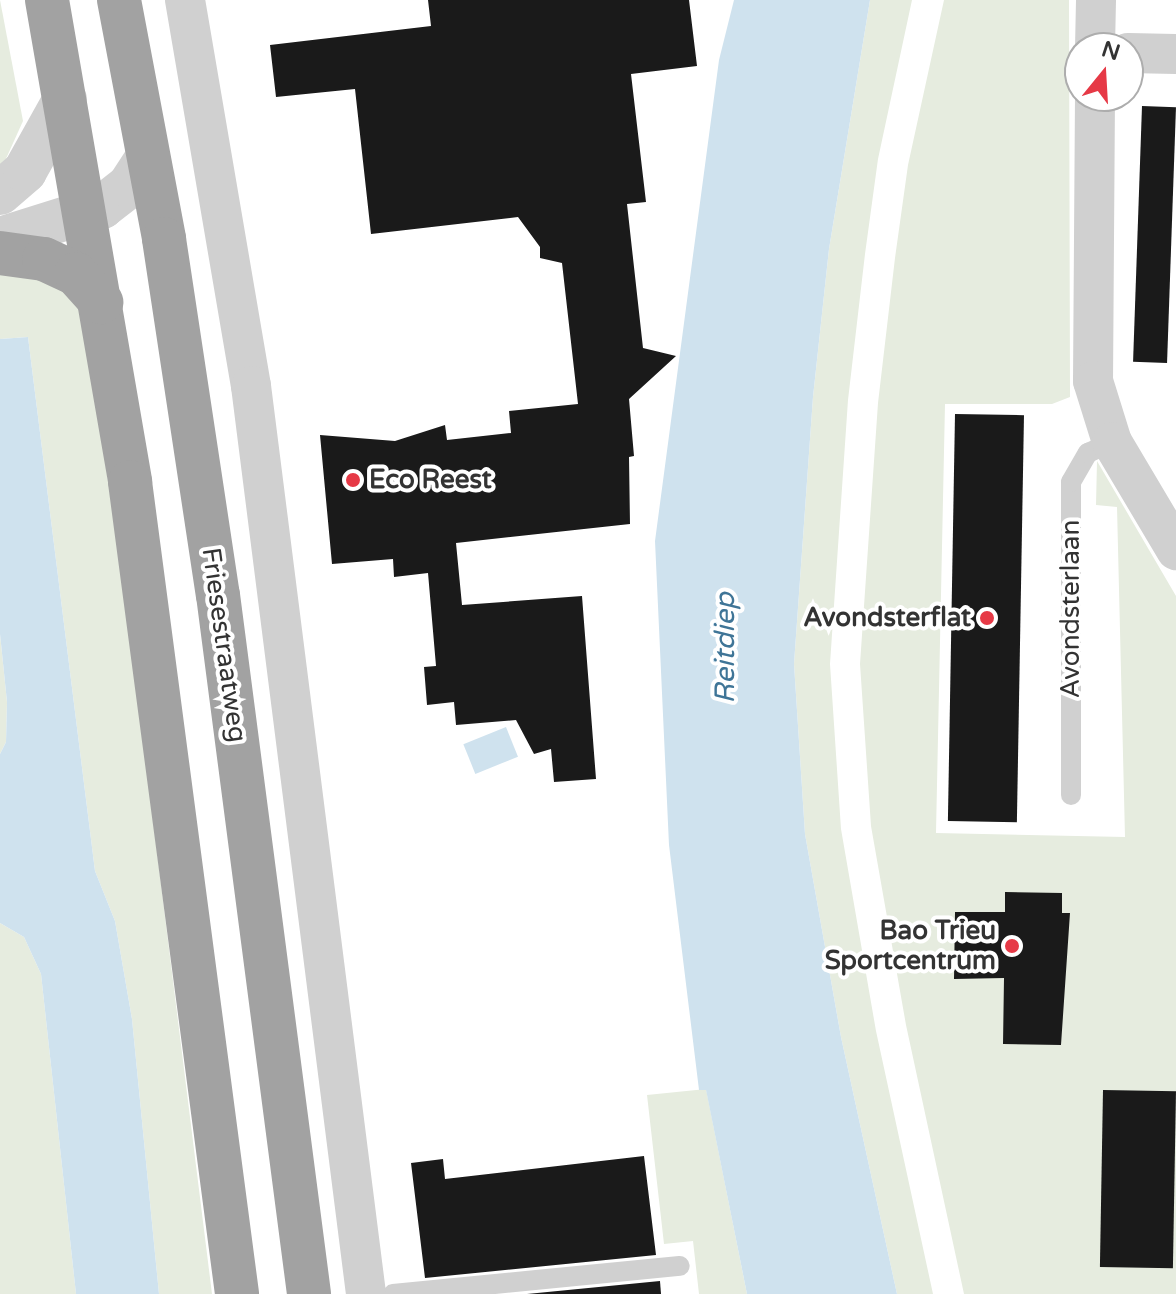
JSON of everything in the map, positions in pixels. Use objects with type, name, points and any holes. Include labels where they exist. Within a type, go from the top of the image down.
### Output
[{"type":"highway","points":[[47,0],[101,302],[237,1294]]},
{"type":"highway","name":"Friesestraatweg","points":[[119,0],[148,157],[218,595],[309,1294]]},
{"type":"highway","points":[[0,253],[44,259],[76,274],[101,302]]},
{"type":"street","points":[[185,0],[251,386],[366,1294]]},
{"type":"street","points":[[1095,32],[1096,0]]},
{"type":"street","points":[[1144,53],[1176,54]]},
{"type":"street","points":[[0,193],[25,171],[65,99]]},
{"type":"street","points":[[1095,112],[1093,381],[1112,442],[1176,550]]},
{"type":"street","points":[[0,239],[86,214],[116,198],[148,157]]},
{"type":"lane","name":"Avondsterlaan","points":[[1071,795],[1071,482],[1088,453],[1112,442]]},
{"type":"lane","points":[[393,1294],[680,1266]]},
{"type":"shaded area","points":[[0,0],[23,121],[0,172]]},
{"type":"shaded area","points":[[870,0],[912,0],[878,159],[865,254],[848,400],[830,664],[841,829],[876,1031],[933,1294],[897,1294],[841,1037],[805,834],[794,664],[813,397],[829,249]]},
{"type":"shaded area","points":[[944,0],[1069,0],[1069,32],[1064,32],[1064,112],[1069,112],[1070,397],[1052,404],[945,404],[936,833],[1125,837],[1117,507],[1096,505],[1097,461],[1176,596],[1176,1294],[964,1294],[906,1025],[871,826],[860,664],[878,403],[908,165]]},
{"type":"shaded area","points":[[0,271],[38,271],[82,308],[124,587],[212,1294],[159,1294],[132,1019],[115,921],[95,871],[28,337],[0,339]]},
{"type":"shaded area","points":[[0,634],[7,702],[6,742],[0,754]]},
{"type":"shaded area","points":[[0,923],[24,937],[41,974],[76,1294],[0,1294]]},
{"type":"shaded area","points":[[706,1089],[747,1294],[699,1294],[693,1241],[664,1244],[647,1095]]},
{"type":"water","name":"Reitdiep","points":[[734,0],[870,0],[829,249],[813,397],[794,664],[805,834],[841,1037],[897,1294],[747,1294],[706,1090],[699,1090],[669,845],[655,541],[719,60]]},
{"type":"water","points":[[28,337],[95,871],[115,921],[132,1019],[159,1294],[76,1294],[41,974],[24,937],[0,923],[0,754],[6,742],[7,702],[0,634],[0,339]]},
{"type":"water","points":[[506,727],[518,757],[475,774],[463,744]]},
{"type":"building","points":[[428,0],[689,0],[697,66],[631,74],[646,202],[627,204],[643,348],[676,356],[629,399],[634,456],[629,457],[630,524],[456,543],[462,605],[582,596],[596,779],[554,782],[551,749],[534,754],[516,720],[456,725],[454,702],[427,705],[424,667],[436,666],[428,573],[394,577],[393,559],[332,564],[320,435],[395,441],[445,425],[447,440],[511,433],[509,411],[578,404],[562,263],[540,258],[540,247],[518,217],[371,234],[355,89],[276,97],[270,45],[431,26]]},
{"type":"building","points":[[1144,106],[1176,107],[1167,363],[1133,362]]},
{"type":"building","name":"Avondsterflat","points":[[955,414],[1024,415],[1017,822],[948,821]]},
{"type":"building","name":"Bao Trieu Sportcentrum","points":[[1005,892],[1062,893],[1062,913],[1070,913],[1061,1045],[1003,1044],[1004,978],[954,979],[955,912],[1005,912]]},
{"type":"building","points":[[1103,1090],[1176,1091],[1173,1268],[1100,1267]]},
{"type":"building","points":[[644,1156],[656,1255],[425,1278],[411,1163],[443,1159],[445,1179]]},
{"type":"building","points":[[660,1281],[661,1294],[527,1294]]},
{"type":"place","name":"Eco Reest","points":[[353,480]]},
{"type":"place","name":"Avondsterflat","points":[[987,618]]},
{"type":"place","name":"Bao Trieu Sportcentrum","points":[[1012,946]]}]
